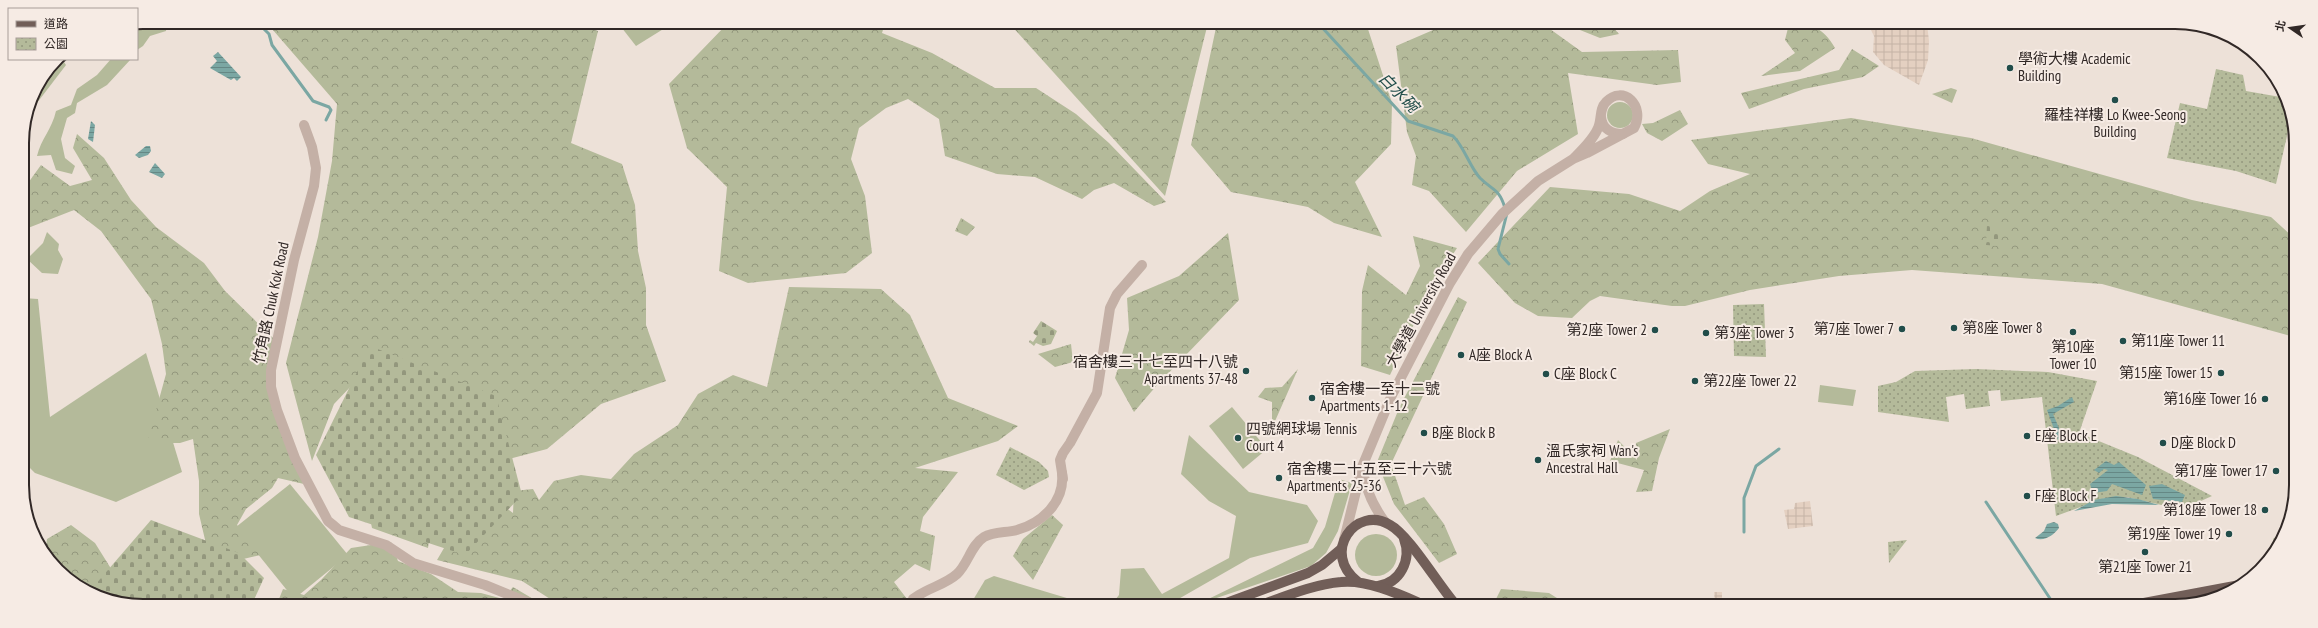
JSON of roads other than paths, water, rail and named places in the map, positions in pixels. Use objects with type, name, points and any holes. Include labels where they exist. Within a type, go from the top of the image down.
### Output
[{"type":"main road","points":[[1237,599],[1308,573],[1322,565],[1342,544],[1349,531],[1365,521],[1385,522],[1400,533],[1451,599]]},
{"type":"main road","points":[[1376,586],[1393,580],[1403,568],[1407,551],[1400,533]]},
{"type":"main road","points":[[1342,544],[1343,566],[1350,576],[1358,582]]},
{"type":"main road","points":[[1280,599],[1342,581],[1358,582],[1388,589],[1410,599]]},
{"type":"main road","points":[[2165,599],[2222,588]]},
{"type":"street","name":"大學道 University Road","points":[[1342,544],[1362,467],[1391,397],[1450,283],[1468,254],[1513,203],[1556,169],[1634,128],[1638,122],[1638,109],[1631,99],[1618,96],[1612,98],[1602,107],[1598,127],[1594,136],[1573,159]]},
{"type":"street","points":[[1600,113],[1601,120],[1609,132],[1623,134]]},
{"type":"street","name":"竹角路 Chuk Kok Road","points":[[304,125],[309,134],[314,154],[316,168],[314,186],[294,260],[271,370],[271,387],[277,410],[295,458],[328,521],[339,530],[386,545],[413,563],[486,585],[520,599]]},
{"type":"street","points":[[914,599],[957,574],[978,542],[984,537],[999,532],[1018,530],[1042,519],[1059,495],[1063,479],[1060,460],[1097,393],[1110,308],[1117,294],[1142,265]]},
{"type":"street","points":[[1362,467],[1365,486],[1375,509],[1385,522]]},
{"type":"water","points":[[218,52],[241,77],[237,81],[234,78],[231,80],[210,68],[217,61],[213,56]]},
{"type":"water","points":[[91,121],[95,125],[93,142],[88,139]]},
{"type":"water","points":[[146,146],[150,146],[151,151],[148,155],[139,158],[135,155]]},
{"type":"water","points":[[155,163],[165,174],[162,178],[149,172]]},
{"type":"water","points":[[2072,397],[2074,402],[2053,414],[2059,428],[2060,439],[2058,440],[2047,410],[2058,406]]},
{"type":"water","points":[[2106,461],[2114,465],[2119,462],[2146,485],[2142,495],[2112,484],[2107,491],[2093,493],[2090,484],[2108,470],[2104,469],[2099,473],[2094,470]]},
{"type":"water","points":[[2162,484],[2185,495],[2182,502],[2153,499],[2149,486]]},
{"type":"water","points":[[2116,496],[2138,499],[2159,505],[2112,504],[2074,511],[2094,500]]},
{"type":"water","points":[[2054,522],[2058,524],[2059,528],[2054,533],[2042,539],[2035,538],[2044,531],[2047,524]]},
{"type":"waterway","points":[[264,29],[269,34],[272,45],[313,101],[329,107],[331,110],[326,120]]},
{"type":"waterway","name":"白水碗","points":[[1324,29],[1408,121],[1453,136],[1461,146],[1476,173],[1498,193],[1505,208]]},
{"type":"waterway","name":"白水碗","points":[[1507,213],[1498,249],[1500,254],[1509,264]]},
{"type":"waterway","points":[[1744,532],[1744,498],[1756,466],[1779,449]]},
{"type":"waterway","points":[[1986,502],[2050,599]]},
{"type":"place","name":"學術大樓 Academic Building","points":[[2010,68]]},
{"type":"place","name":"羅桂祥樓 Lo Kwee-Seong Building","points":[[2115,100]]},
{"type":"place","name":"第8座 Tower 8","points":[[1954,328]]},
{"type":"place","name":"第7座 Tower 7","points":[[1902,329]]},
{"type":"place","name":"第2座 Tower 2","points":[[1655,330]]},
{"type":"place","name":"第10座 Tower 10","points":[[2073,332]]},
{"type":"place","name":"第3座 Tower 3","points":[[1706,333]]},
{"type":"place","name":"第11座 Tower 11","points":[[2123,341]]},
{"type":"place","name":"A座 Block A","points":[[1461,355]]},
{"type":"place","name":"宿舍樓三十七至四十八號 Apartments 37-48","points":[[1246,371]]},
{"type":"place","name":"第15座 Tower 15","points":[[2221,373]]},
{"type":"place","name":"C座 Block C","points":[[1546,374]]},
{"type":"place","name":"第22座 Tower 22","points":[[1695,381]]},
{"type":"place","name":"宿舍樓一至十二號 Apartments 1-12","points":[[1312,398]]},
{"type":"place","name":"第16座 Tower 16","points":[[2265,399]]},
{"type":"place","name":"B座 Block B","points":[[1424,433]]},
{"type":"place","name":"E座 Block E","points":[[2027,436]]},
{"type":"place","name":"四號網球場 Tennis Court 4","points":[[1238,438]]},
{"type":"place","name":"D座 Block D","points":[[2163,443]]},
{"type":"place","name":"溫氏家祠 Wan's Ancestral Hall","points":[[1538,460]]},
{"type":"place","name":"第17座 Tower 17","points":[[2276,471]]},
{"type":"place","name":"宿舍樓二十五至三十六號 Apartments 25-36","points":[[1279,478]]},
{"type":"place","name":"F座 Block F","points":[[2027,496]]},
{"type":"place","name":"第18座 Tower 18","points":[[2265,510]]},
{"type":"place","name":"第19座 Tower 19","points":[[2229,534]]},
{"type":"place","name":"第21座 Tower 21","points":[[2145,552]]}]
